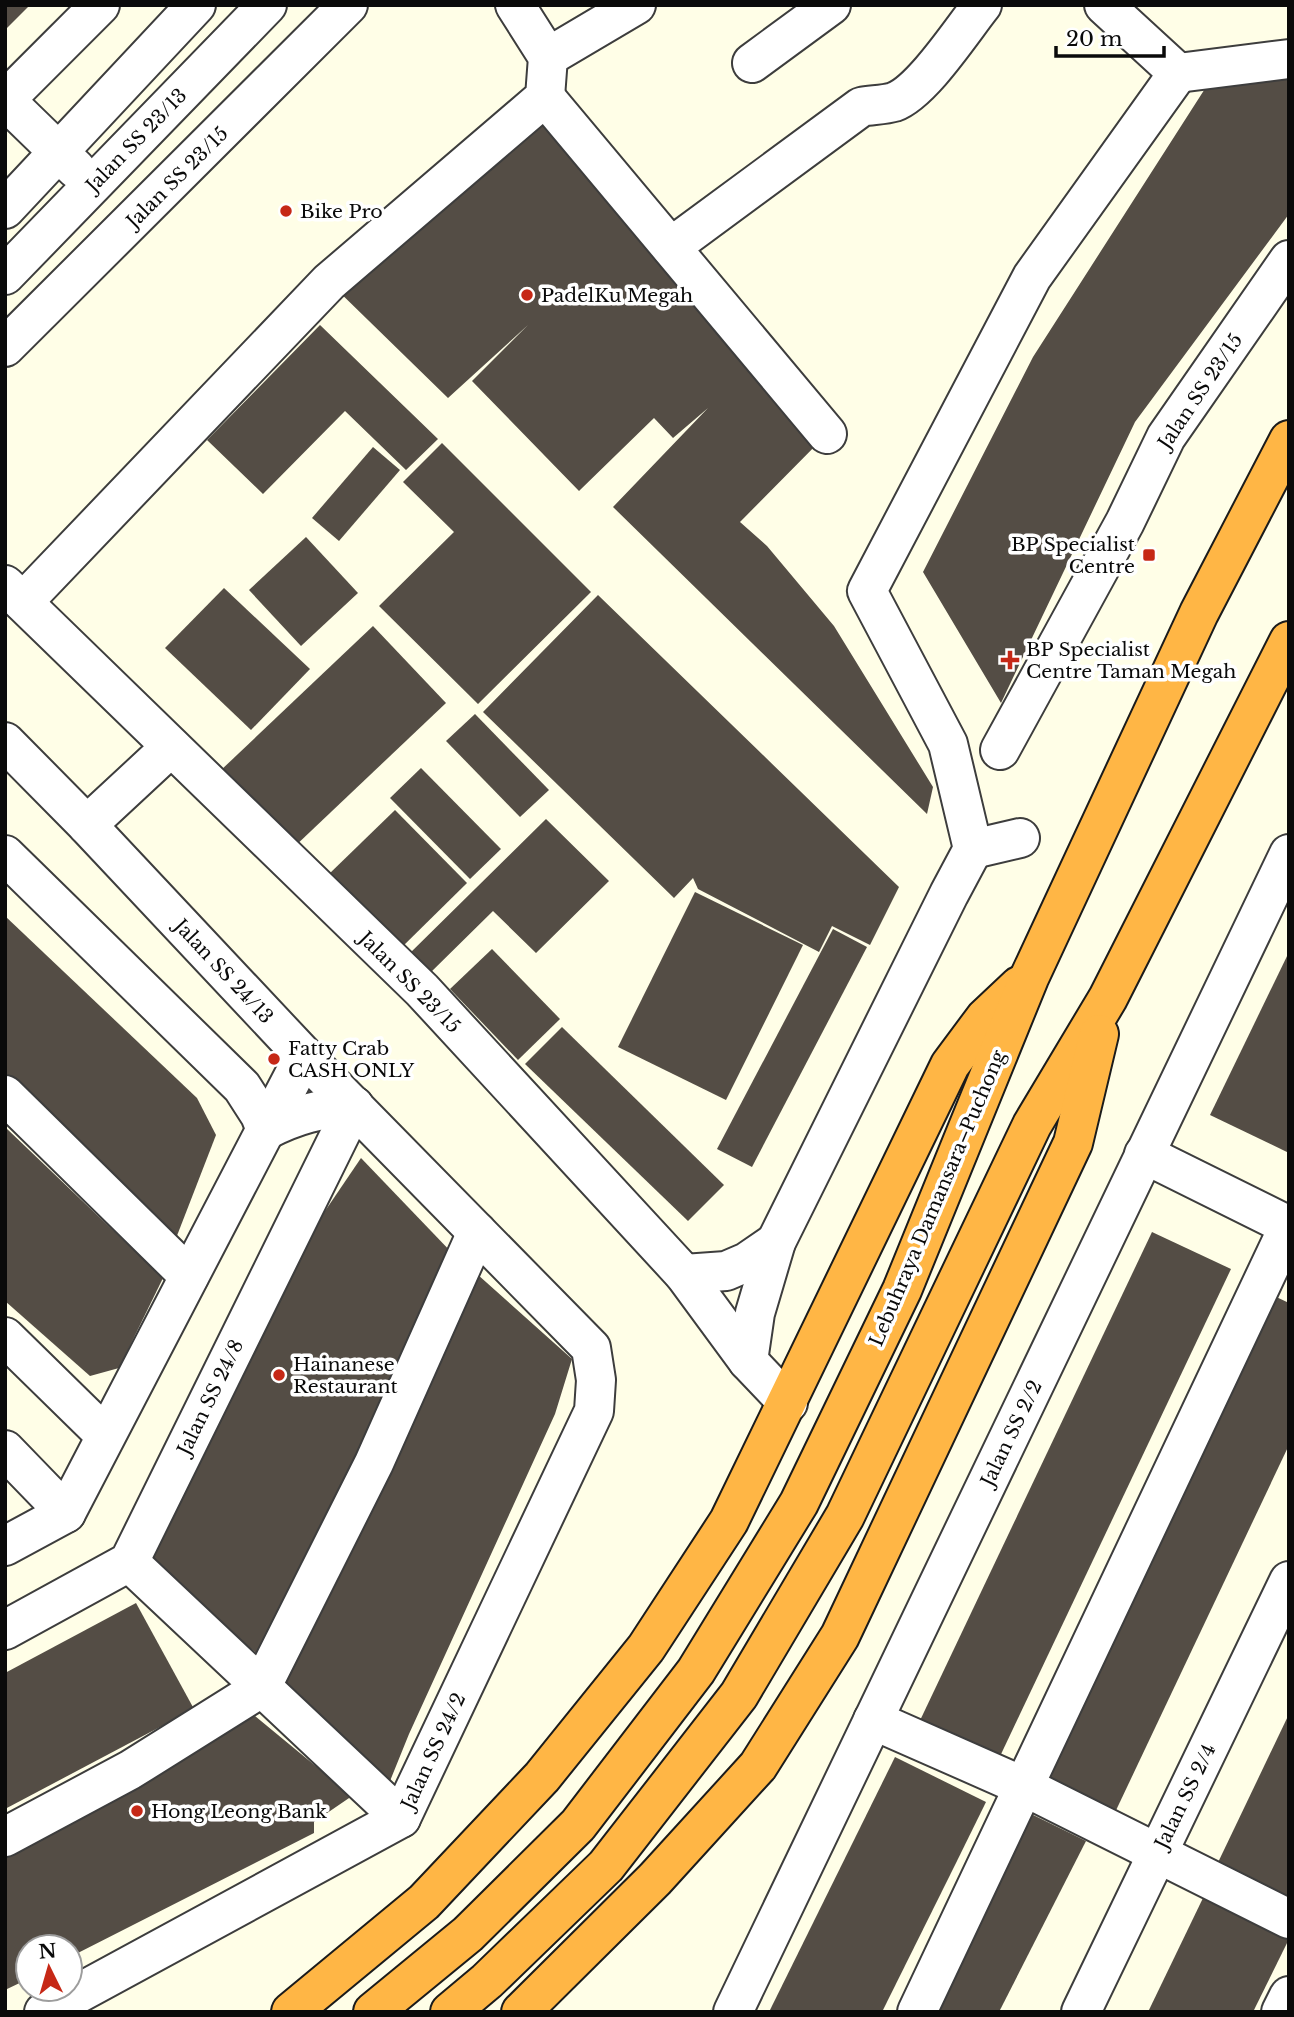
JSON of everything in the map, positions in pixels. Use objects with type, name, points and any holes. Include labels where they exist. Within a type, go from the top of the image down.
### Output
[{"type":"highway","name":"Lebuhraya Damansara–Puchong","points":[[373,2012],[468,1934],[578,1825],[696,1671],[799,1503],[902,1290],[1029,978],[1199,613],[1289,440]]},
{"type":"highway","points":[[450,2012],[487,1982],[607,1866],[738,1695],[845,1516],[1032,1125],[1108,998],[1289,641]]},
{"type":"highway","points":[[291,2012],[424,1902],[551,1766],[646,1648],[729,1521],[950,1065],[985,1018],[1029,978]]},
{"type":"highway","points":[[521,2012],[655,1879],[758,1766],[840,1636],[1073,1143],[1108,998]]},
{"type":"street","points":[[92,185],[5,100],[100,5]]},
{"type":"street","points":[[5,209],[196,5]]},
{"type":"street","name":"Jalan SS 23/13","points":[[5,275],[267,5]]},
{"type":"street","name":"Jalan SS 23/15","points":[[5,347],[348,5]]},
{"type":"street","points":[[515,5],[548,57],[545,96],[827,434]]},
{"type":"street","points":[[548,57],[636,5]]},
{"type":"street","points":[[752,63],[831,5]]},
{"type":"street","points":[[671,247],[861,107],[893,102],[922,81],[982,5]]},
{"type":"street","points":[[1104,5],[1178,72]]},
{"type":"street","points":[[223,51],[262,92]]},
{"type":"street","points":[[748,1361],[755,1313],[776,1242],[973,849],[948,744],[867,591],[1032,277],[1178,72],[1289,59]]},
{"type":"street","points":[[14,594],[329,282],[545,96]]},
{"type":"street","name":"Jalan SS 23/15","points":[[1000,750],[1125,522],[1166,437],[1289,260]]},
{"type":"street","name":"Jalan SS 23/15","points":[[14,594],[422,990],[684,1274],[748,1361],[788,1403]]},
{"type":"street","name":"Jalan SS 24/13","points":[[5,742],[87,825],[304,1056],[592,1348]]},
{"type":"street","points":[[87,825],[171,747]]},
{"type":"street","points":[[973,849],[1020,838]]},
{"type":"street","name":"Jalan SS 2/2","points":[[733,2012],[1289,853]]},
{"type":"street","points":[[11,873],[243,1087],[266,1130]]},
{"type":"street","points":[[5,1546],[66,1513],[304,1056]]},
{"type":"street","points":[[5,1095],[189,1276]]},
{"type":"street","points":[[266,1130],[289,1118],[312,1111],[354,1106]]},
{"type":"street","name":"Jalan SS 24/8","points":[[128,1562],[354,1106]]},
{"type":"street","points":[[917,2012],[1289,1226],[1144,1154]]},
{"type":"street","points":[[5,1837],[130,1770],[261,1688],[374,1463],[477,1232]]},
{"type":"street","points":[[684,1274],[726,1271],[747,1262],[776,1242]]},
{"type":"street","points":[[5,1337],[105,1435]]},
{"type":"street","name":"Jalan SS 24/2","points":[[44,2012],[401,1818],[594,1410],[596,1380],[592,1348]]},
{"type":"street","points":[[5,1450],[66,1513]]},
{"type":"street","points":[[5,1630],[128,1562],[401,1818]]},
{"type":"street","name":"Jalan SS 2/4","points":[[1081,2012],[1289,1581]]},
{"type":"street","points":[[873,1720],[1025,1787],[1289,1919]]},
{"type":"street","points":[[1282,2012],[1289,1996]]},
{"type":"building","points":[[5,5],[30,5],[5,30]]},
{"type":"building","points":[[1289,73],[1289,214],[1135,422],[1001,703],[923,572],[1033,357],[1208,84]]},
{"type":"building","points":[[545,97],[827,434],[740,522],[767,546],[834,626],[933,787],[927,814],[613,507],[708,408],[673,438],[654,418],[579,491],[472,381],[528,325],[448,398],[329,282]]},
{"type":"building","points":[[320,325],[438,439],[406,470],[345,411],[263,494],[207,440]]},
{"type":"building","points":[[442,443],[591,592],[478,704],[379,606],[454,532],[403,482]]},
{"type":"building","points":[[373,447],[400,470],[339,541],[312,518]]},
{"type":"building","points":[[306,537],[358,593],[301,646],[249,590]]},
{"type":"building","points":[[224,588],[310,669],[251,730],[165,648]]},
{"type":"building","points":[[598,595],[899,887],[870,945],[832,926],[819,952],[698,889],[693,878],[674,898],[483,712]]},
{"type":"building","points":[[373,626],[446,703],[292,849],[219,772]]},
{"type":"building","points":[[475,714],[549,790],[520,817],[446,741]]},
{"type":"building","points":[[421,768],[501,849],[470,879],[390,798]]},
{"type":"building","points":[[395,810],[467,883],[399,950],[327,876]]},
{"type":"building","points":[[546,819],[609,881],[536,953],[493,911],[427,976],[407,956]]},
{"type":"building","points":[[695,892],[803,945],[726,1100],[618,1047]]},
{"type":"building","points":[[5,916],[197,1098],[216,1135],[173,1246],[5,1085]]},
{"type":"building","points":[[833,929],[867,947],[752,1167],[717,1149]]},
{"type":"building","points":[[492,949],[560,1019],[518,1060],[450,989]]},
{"type":"building","points":[[1289,952],[1289,1153],[1210,1115]]},
{"type":"building","points":[[562,1027],[724,1185],[688,1221],[525,1064]]},
{"type":"building","points":[[5,1127],[163,1278],[119,1368],[90,1376],[5,1301]]},
{"type":"building","points":[[361,1158],[455,1256],[265,1660],[149,1567],[323,1214]]},
{"type":"building","points":[[1152,1232],[1231,1269],[994,1769],[915,1731]]},
{"type":"building","points":[[477,1274],[572,1359],[555,1414],[390,1781],[275,1690]]},
{"type":"building","points":[[1266,1292],[1289,1303],[1289,1445],[1110,1823],[1032,1787]]},
{"type":"building","points":[[136,1603],[194,1709],[5,1809],[5,1673]]},
{"type":"building","points":[[1289,1714],[1289,1911],[1212,1875]]},
{"type":"building","points":[[255,1716],[352,1796],[314,1822],[314,1833],[84,1950],[84,1933],[14,1933],[14,1986],[5,1990],[5,1847]]},
{"type":"building","points":[[895,1757],[986,1802],[955,1865],[882,2012],[769,2012]]},
{"type":"building","points":[[1025,1811],[1086,1841],[999,2012],[923,2012]]},
{"type":"building","points":[[1203,1898],[1289,1939],[1253,2012],[1148,2012]]},
{"type":"place","name":"Bike Pro","points":[[286,211]]},
{"type":"place","name":"PadelKu Megah","points":[[527,295]]},
{"type":"place","name":"BP Specialist Centre","points":[[1149,555]]},
{"type":"place","name":"BP Specialist Centre Taman Megah","points":[[1010,660]]},
{"type":"place","name":"Fatty Crab CASH ONLY","points":[[274,1059]]},
{"type":"place","name":"Hainanese Restaurant","points":[[279,1375]]},
{"type":"place","name":"Hong Leong Bank","points":[[137,1811]]}]
